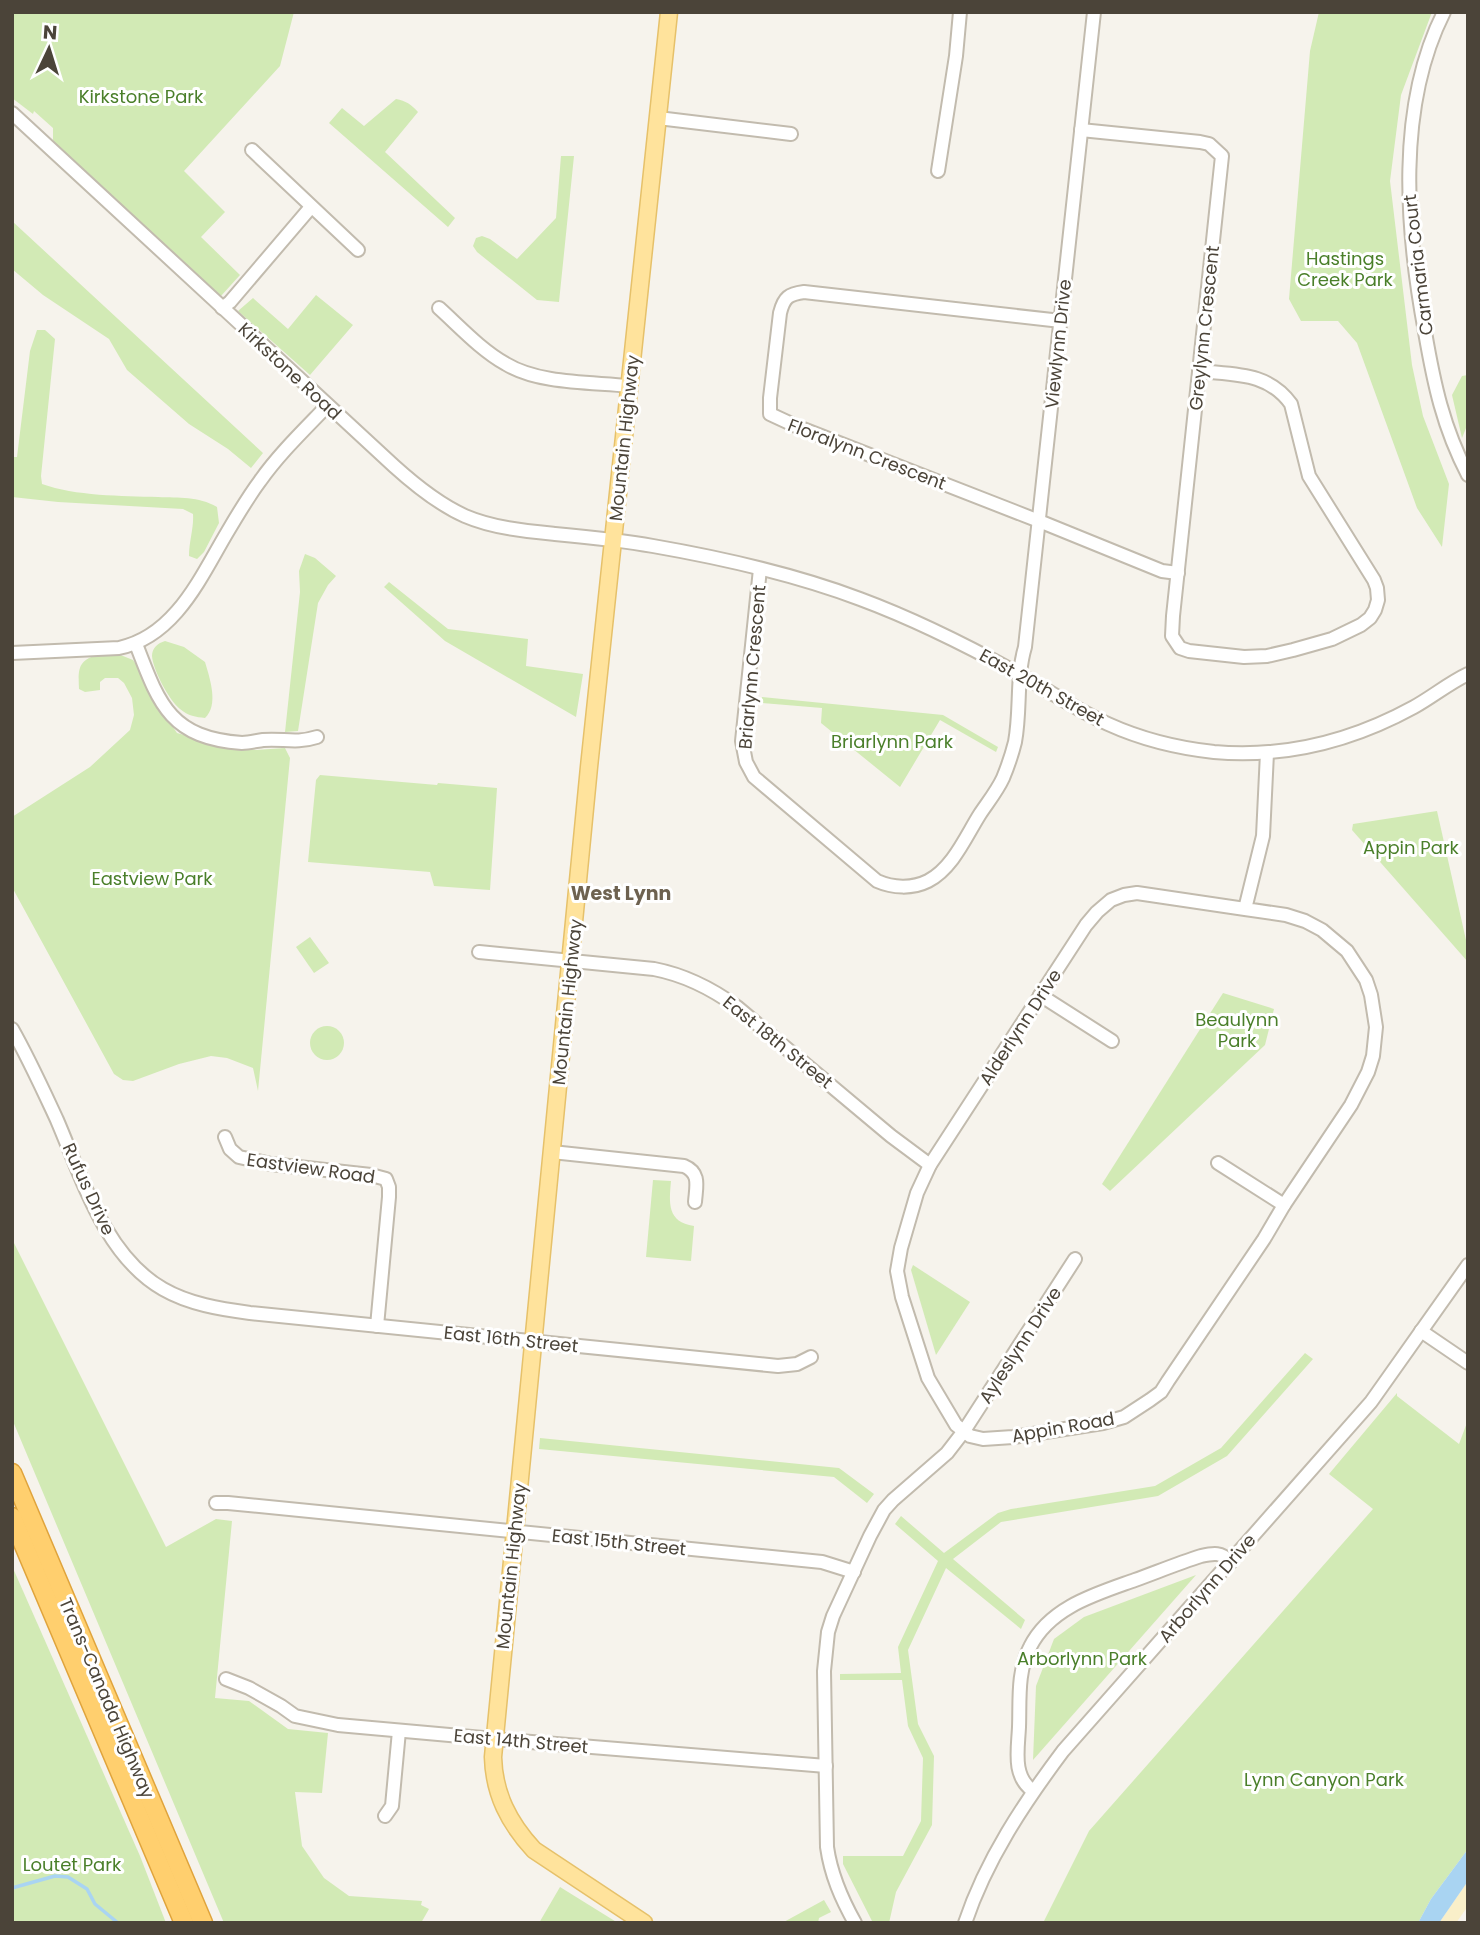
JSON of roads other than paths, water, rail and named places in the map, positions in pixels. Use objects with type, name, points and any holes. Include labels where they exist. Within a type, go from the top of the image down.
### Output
[{"type":"highway","name":"Trans-Canada Highway","points":[[12,1472],[203,1923]]},
{"type":"highway","name":"Trans-Canada Highway","points":[[12,1517],[184,1923]]},
{"type":"highway","points":[[164,1875],[174,1923]]},
{"type":"main road","name":"Mountain Highway","points":[[644,1923],[551,1863],[520,1836],[505,1810],[496,1786],[494,1740],[572,962],[588,776],[669,12]]},
{"type":"street","points":[[937,171],[955,67],[960,12]]},
{"type":"street","name":"Viewlynn Drive","points":[[1020,674],[1094,12]]},
{"type":"street","name":"Carmaria Court","points":[[1444,12],[1436,27],[1423,67],[1417,99],[1409,186],[1410,223],[1433,378],[1453,446],[1468,475]]},
{"type":"street","name":"Kirkstone Road","points":[[12,113],[415,485],[465,516],[493,525],[614,540]]},
{"type":"street","points":[[657,118],[791,134]]},
{"type":"street","name":"Greylynn Crescent","points":[[1081,130],[1200,142],[1209,144],[1222,156],[1199,372],[1178,573],[1172,628],[1176,644],[1189,651],[1244,657],[1267,656],[1332,639],[1361,625],[1370,618],[1378,600],[1377,588],[1309,477],[1294,416],[1284,394],[1263,380],[1199,372]]},
{"type":"street","points":[[252,150],[358,250]]},
{"type":"street","points":[[222,308],[311,207]]},
{"type":"street","name":"Floralynn Crescent","points":[[1061,321],[794,293],[786,296],[780,313],[771,414],[1162,571],[1178,573]]},
{"type":"street","points":[[439,308],[494,356],[517,370],[547,378],[629,386]]},
{"type":"street","points":[[12,653],[86,651],[136,645],[171,619],[202,577],[261,479],[327,406]]},
{"type":"street","name":"East 20th Street","points":[[614,540],[760,569],[858,598],[912,619],[974,649],[1106,723],[1138,736],[1212,752],[1267,753],[1321,744],[1368,729],[1414,707],[1468,674]]},
{"type":"street","name":"Briarlynn Crescent","points":[[760,569],[742,741],[746,762],[754,777],[774,796],[877,881],[888,886],[917,885],[941,872],[951,861],[995,792],[1015,742],[1020,674]]},
{"type":"street","points":[[136,645],[168,713],[195,734],[244,743],[266,740],[305,741],[317,737]]},
{"type":"street","points":[[1245,909],[1263,836],[1267,753]]},
{"type":"street","name":"Alderlynn Drive","points":[[964,1431],[956,1425],[928,1378],[902,1297],[897,1271],[917,1193],[930,1165],[1086,925],[1111,900],[1137,893],[1245,909]]},
{"type":"street","name":"Appin Road","points":[[964,1431],[970,1436],[983,1439],[1076,1427],[1124,1417],[1161,1392],[1351,1104],[1368,1072],[1375,1041],[1375,1012],[1366,980],[1347,951],[1322,930],[1286,915],[1245,909]]},
{"type":"street","name":"East 18th Street","points":[[480,952],[654,969],[673,973],[720,994],[891,1136],[930,1165]]},
{"type":"street","points":[[1040,995],[1112,1041]]},
{"type":"street","name":"Rufus Drive","points":[[12,1029],[102,1225],[115,1244],[161,1288],[210,1307]]},
{"type":"street","name":"Eastview Road","points":[[225,1137],[230,1149],[239,1157],[271,1164],[380,1176],[386,1180],[389,1197],[377,1326]]},
{"type":"street","points":[[552,1152],[691,1168],[697,1179],[695,1202]]},
{"type":"street","points":[[1218,1163],[1283,1205]]},
{"type":"street","name":"Ayleslynn Drive","points":[[964,1431],[1075,1259]]},
{"type":"street","name":"Arborlynn Drive","points":[[965,1923],[999,1849],[1033,1791],[1063,1751],[1371,1402],[1468,1265]]},
{"type":"street","name":"East 16th Street","points":[[210,1307],[778,1366],[797,1364],[811,1357]]},
{"type":"street","points":[[1421,1331],[1468,1363]]},
{"type":"street","points":[[855,1923],[834,1881],[827,1847],[825,1648],[833,1616],[884,1510],[947,1453],[964,1431]]},
{"type":"street","name":"East 15th Street","points":[[216,1503],[822,1562],[854,1572]]},
{"type":"street","points":[[1033,1791],[1024,1785],[1021,1779],[1018,1760],[1022,1672],[1029,1648],[1037,1636],[1052,1620],[1083,1599],[1201,1556],[1219,1553],[1231,1562]]},
{"type":"street","name":"East 14th Street","points":[[226,1679],[249,1688],[295,1716],[338,1725],[826,1766]]},
{"type":"street","points":[[385,1816],[392,1806],[400,1731]]},
{"type":"water","points":[[1468,1849],[1468,1881],[1439,1923],[1418,1923],[1431,1899]]},
{"type":"waterway","points":[[12,1888],[55,1876],[68,1877],[87,1889],[95,1904],[118,1923]]},
{"type":"district","name":"West Lynn","points":[[621,893]]},
{"type":"park label","name":"Kirkstone Park","points":[[141,96]]},
{"type":"park label","name":"Hastings Creek Park","points":[[1345,268]]},
{"type":"park label","name":"Briarlynn Park","points":[[892,741]]},
{"type":"park label","name":"Appin Park","points":[[1411,847]]},
{"type":"park label","name":"Eastview Park","points":[[152,878]]},
{"type":"park label","name":"Beaulynn Park","points":[[1237,1029]]},
{"type":"park label","name":"Arborlynn Park","points":[[1082,1658]]},
{"type":"park label","name":"Lynn Canyon Park","points":[[1324,1779]]},
{"type":"park label","name":"Loutet Park","points":[[72,1864]]}]
